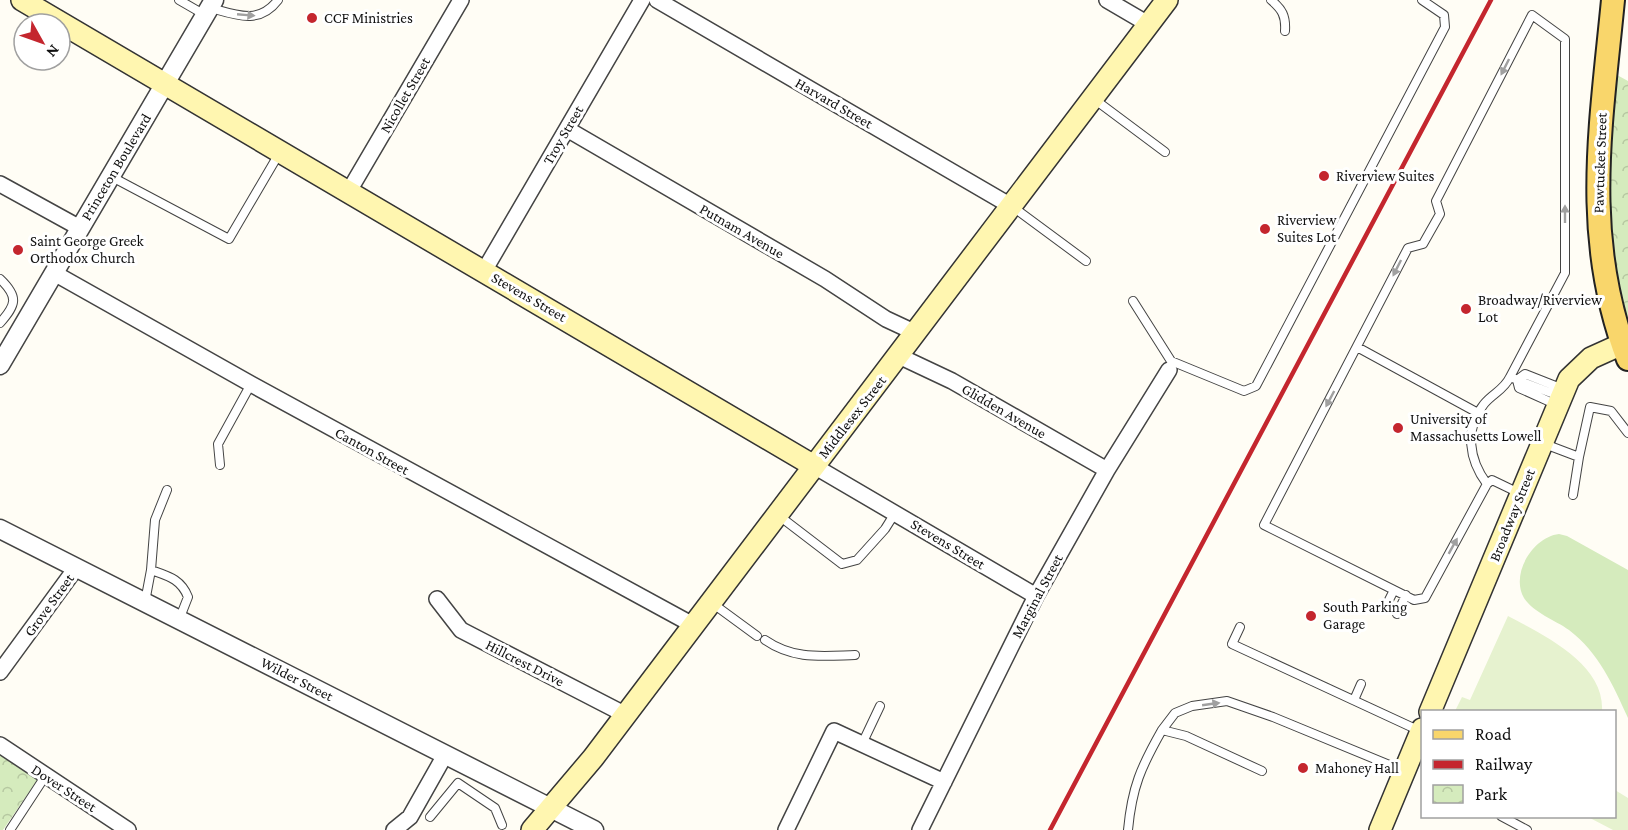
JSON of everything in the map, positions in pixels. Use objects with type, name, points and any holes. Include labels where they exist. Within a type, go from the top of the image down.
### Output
[{"type":"main road","name":"Stevens Street","points":[[22,0],[281,150],[814,466]]},
{"type":"main road","name":"Middlesex Street","points":[[532,830],[582,771],[1167,0]]},
{"type":"main road","name":"Pawtucket Street","points":[[1613,0],[1599,138],[1596,211],[1605,274],[1625,352]]},
{"type":"main road","name":"Broadway Street","points":[[1430,710],[1561,397],[1583,364],[1625,352]]},
{"type":"main road","points":[[1380,830],[1411,762],[1421,734]]},
{"type":"street","name":"Nicollet Street","points":[[349,191],[461,0]]},
{"type":"street","name":"Troy Street","points":[[484,271],[642,0]]},
{"type":"street","name":"Harvard Street","points":[[657,0],[1011,206]]},
{"type":"street","points":[[1107,0],[1148,24]]},
{"type":"street","name":"Princeton Boulevard","points":[[0,366],[20,314],[54,273],[209,7]]},
{"type":"street","name":"Putnam Avenue","points":[[567,129],[825,279],[886,320],[916,333]]},
{"type":"street","points":[[0,184],[80,228]]},
{"type":"street","name":"Canton Street","points":[[54,273],[251,384],[693,625]]},
{"type":"street","name":"Glidden Avenue","points":[[899,356],[952,381],[1107,470]]},
{"type":"street","name":"Marginal Street","points":[[920,830],[1036,596],[1107,470],[1169,370]]},
{"type":"street","name":"Stevens Street","points":[[814,466],[1036,596]]},
{"type":"street","name":"Wilder Street","points":[[0,529],[594,830]]},
{"type":"street","name":"Grove Street","points":[[0,672],[76,568]]},
{"type":"street","name":"Hillcrest Drive","points":[[437,599],[461,630],[624,714]]},
{"type":"street","points":[[786,830],[834,731],[944,782]]},
{"type":"street","name":"Dover Street","points":[[0,745],[128,830]]},
{"type":"street","points":[[394,830],[410,818],[445,755]]},
{"type":"lane","points":[[179,0],[250,18],[262,15],[278,0]]},
{"type":"lane","points":[[1270,0],[1280,7],[1286,20],[1285,31]]},
{"type":"lane","points":[[1133,301],[1171,361],[1244,391],[1256,386],[1445,27],[1444,15],[1422,0]]},
{"type":"lane","points":[[1486,484],[1478,473],[1470,446],[1473,424],[1478,413],[1490,398],[1505,388],[1513,378],[1565,273],[1565,39],[1532,15],[1436,201],[1440,214],[1423,244],[1408,248],[1264,525],[1414,600],[1425,598],[1486,484],[1492,480],[1520,494]]},
{"type":"lane","points":[[1093,99],[1165,152]]},
{"type":"lane","points":[[111,176],[229,239],[281,150]]},
{"type":"lane","points":[[1011,206],[1086,261]]},
{"type":"lane","points":[[0,279],[7,286],[20,314],[0,323]]},
{"type":"lane","points":[[1357,347],[1478,413]]},
{"type":"lane","points":[[1513,378],[1525,374],[1561,397]]},
{"type":"lane","points":[[1513,378],[1519,388],[1561,397]]},
{"type":"lane","points":[[220,465],[218,444],[251,384]]},
{"type":"lane","points":[[1573,495],[1590,407],[1611,411],[1628,433]]},
{"type":"lane","points":[[1542,443],[1579,457]]},
{"type":"lane","points":[[145,602],[151,570],[155,519],[167,490]]},
{"type":"lane","points":[[777,515],[842,564],[857,560],[885,529],[895,513]]},
{"type":"lane","points":[[151,570],[173,578],[185,590],[188,597],[179,620]]},
{"type":"lane","points":[[1385,608],[1394,590]]},
{"type":"lane","points":[[1397,614],[1406,596]]},
{"type":"lane","points":[[711,602],[761,638],[791,654],[807,657],[855,655]]},
{"type":"lane","points":[[1240,627],[1233,644],[1421,731]]},
{"type":"lane","points":[[1354,700],[1360,684]]},
{"type":"lane","points":[[1128,830],[1131,804],[1140,768],[1162,730],[1175,713],[1192,706],[1227,701],[1411,762]]},
{"type":"lane","points":[[862,744],[880,706]]},
{"type":"lane","points":[[1162,730],[1186,736],[1262,771]]},
{"type":"lane","points":[[10,830],[46,776]]},
{"type":"lane","points":[[430,817],[458,783],[495,808],[503,828]]},
{"type":"lane","points":[[1504,818],[1527,830]]},
{"type":"green space","points":[[1617,75],[1628,81],[1628,321],[1620,291],[1610,230],[1610,137]]},
{"type":"green space","points":[[1559,534],[1567,536],[1628,570],[1628,718],[1611,682],[1589,649],[1569,630],[1533,608],[1524,598],[1520,588],[1522,568],[1526,558],[1541,542]]},
{"type":"green space","points":[[1508,616],[1554,642],[1583,665],[1594,679],[1600,694],[1602,710],[1456,710],[1462,697],[1470,700]]},
{"type":"green space","points":[[0,755],[38,779],[3,830],[0,830]]},
{"type":"green space","points":[[1616,791],[1628,798],[1628,830],[1613,830],[1590,818],[1616,818]]},
{"type":"railway","points":[[1050,830],[1491,0]]},
{"type":"place","name":"CCF Ministries","points":[[312,18]]},
{"type":"place","name":"Riverview Suites","points":[[1324,176]]},
{"type":"place","name":"Riverview Suites Lot","points":[[1265,229]]},
{"type":"place","name":"Saint George Greek Orthodox Church","points":[[18,250]]},
{"type":"place","name":"Broadway/Riverview Lot","points":[[1466,309]]},
{"type":"place","name":"University of Massachusetts Lowell","points":[[1398,428]]},
{"type":"place","name":"South Parking Garage","points":[[1311,616]]},
{"type":"place","name":"Mahoney Hall","points":[[1303,768]]}]
